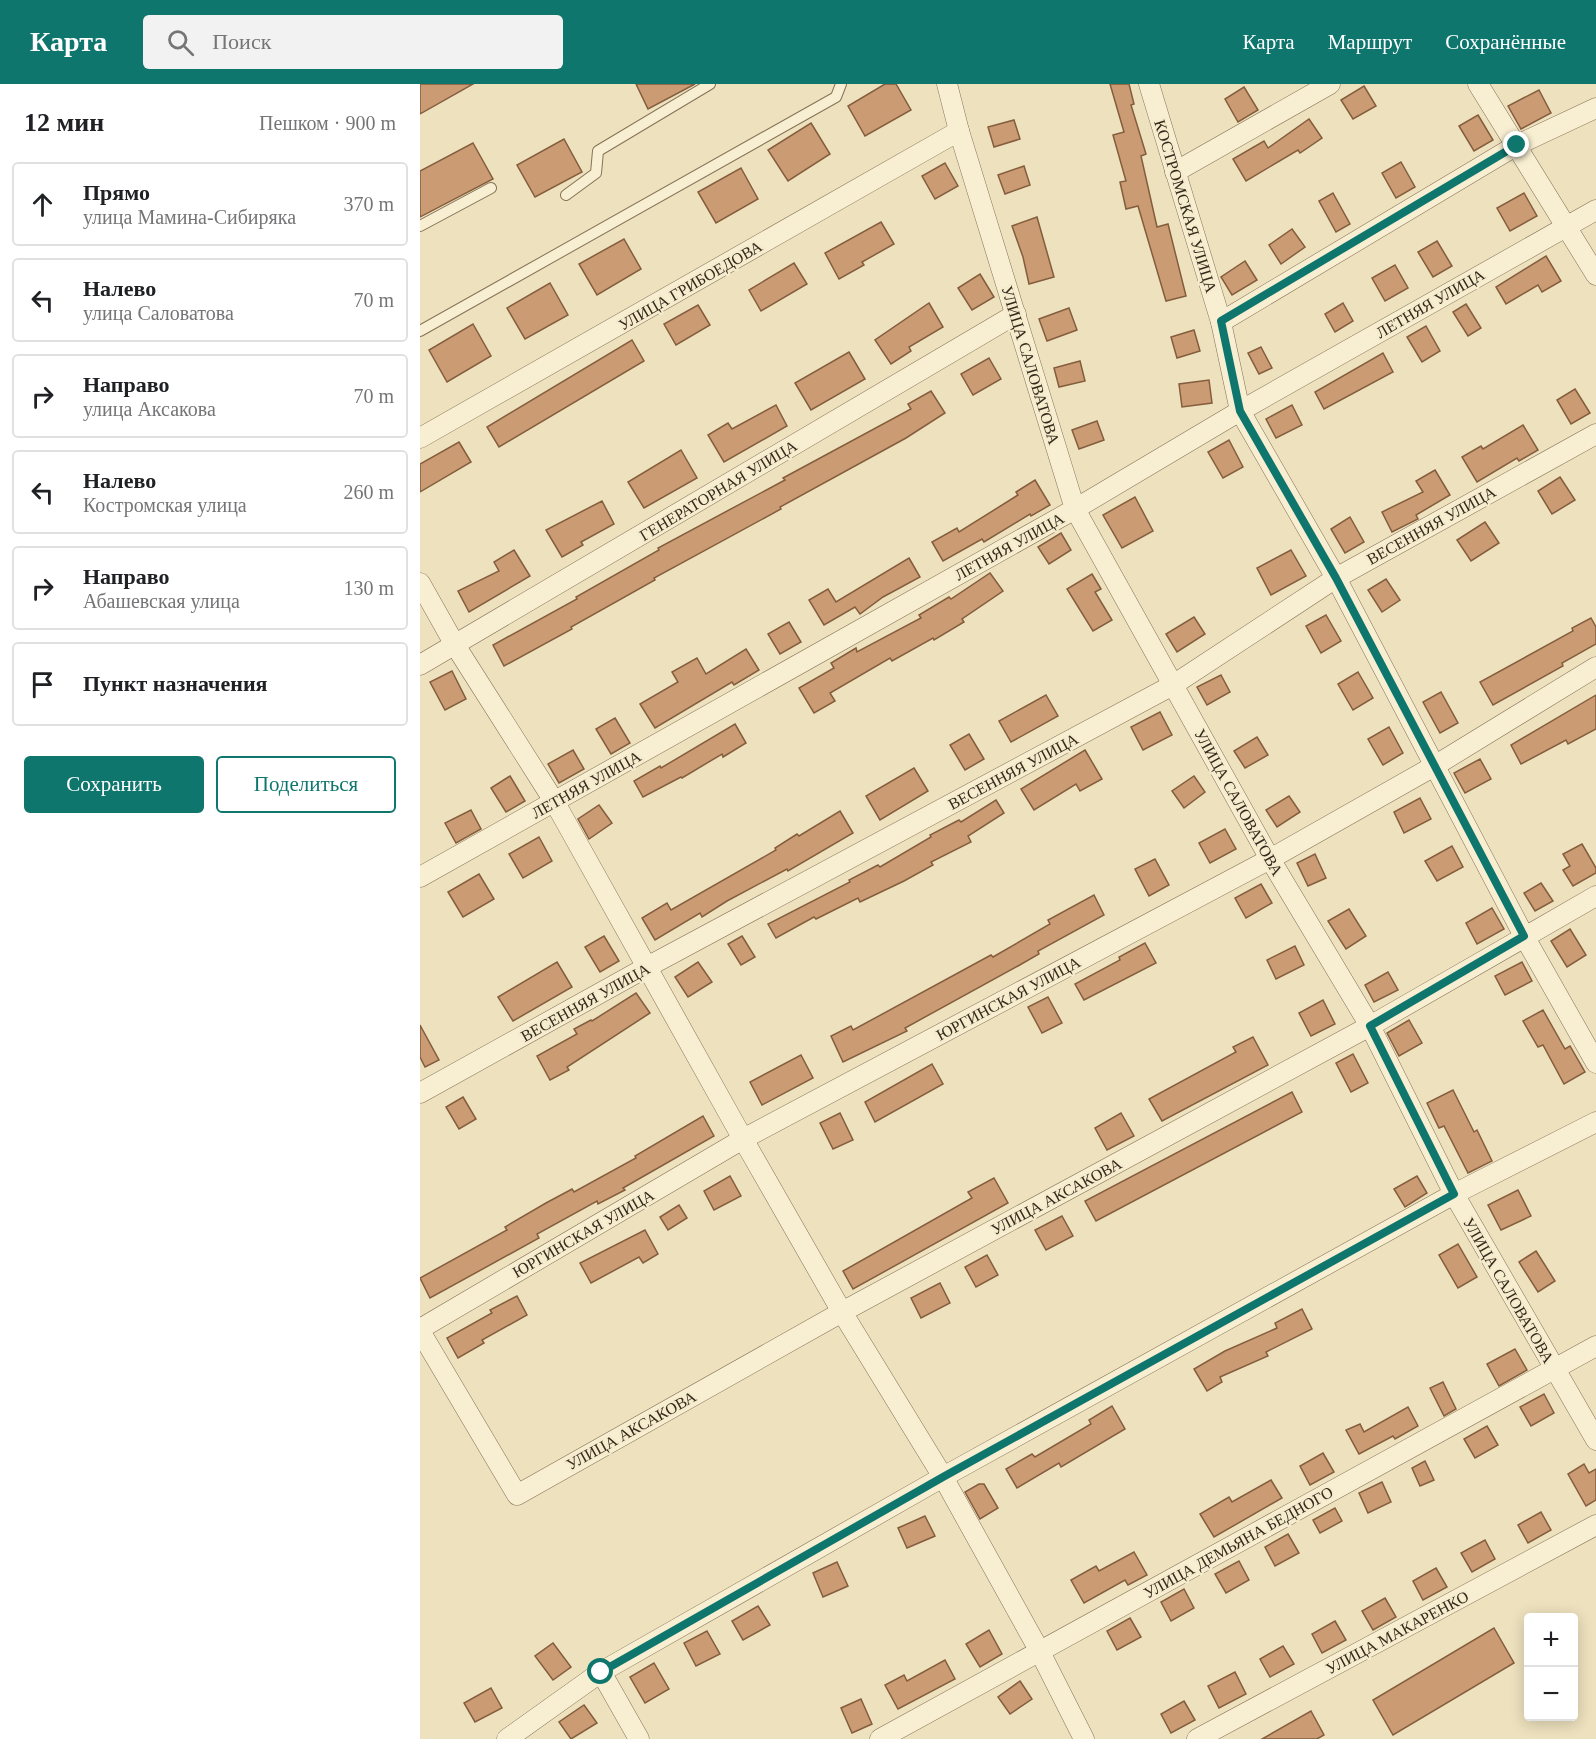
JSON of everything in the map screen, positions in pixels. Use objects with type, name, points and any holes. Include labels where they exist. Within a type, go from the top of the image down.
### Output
[{"type":"street","name":"УЛИЦА САЛОВАТОВА","points":[[947,84],[959,131],[1075,509],[1270,859],[1370,1026],[1454,1194],[1596,1440]]},
{"type":"street","name":"КОСТРОМСКАЯ УЛИЦА","points":[[1149,84],[1221,321],[1240,411],[1336,578],[1524,936],[1596,1063]]},
{"type":"street","points":[[1175,172],[1330,84]]},
{"type":"street","points":[[1478,84],[1596,275]]},
{"type":"street","points":[[1221,321],[1517,145],[1596,108]]},
{"type":"street","name":"УЛИЦА ГРИБОЕДОВА","points":[[420,438],[959,131]]},
{"type":"street","name":"ЛЕТНЯЯ УЛИЦА","points":[[420,877],[1075,509],[1240,411],[1596,210]]},
{"type":"street","name":"ГЕНЕРАТОРНАЯ УЛИЦА","points":[[420,665],[1016,314]]},
{"type":"street","name":"ВЕСЕННЯЯ УЛИЦА","points":[[420,1093],[647,967],[1173,685],[1336,578],[1596,434]]},
{"type":"street","points":[[420,583],[455,645],[554,801],[842,1312],[943,1477],[1040,1650],[1084,1739]]},
{"type":"street","name":"ЮРГИНСКАЯ УЛИЦА","points":[[420,1330],[743,1139],[1270,859],[1436,765],[1596,667]]},
{"type":"street","name":"УЛИЦА АКСАКОВА","points":[[420,1330],[517,1495],[842,1312],[1370,1026],[1596,896]]},
{"type":"street","points":[[507,1739],[601,1672],[943,1477],[1454,1194],[1596,1122]]},
{"type":"street","name":"УЛИЦА ДЕМЬЯНА БЕДНОГО","points":[[880,1739],[1596,1346]]},
{"type":"street","name":"УЛИЦА МАКАРЕНКО","points":[[1197,1739],[1596,1525]]},
{"type":"street","points":[[601,1672],[639,1739]]},
{"type":"lane","points":[[566,195],[597,173],[598,151],[710,84]]},
{"type":"lane","points":[[420,331],[836,97],[841,84]]},
{"type":"lane","points":[[420,226],[491,188]]},
{"type":"building","points":[[420,84],[473,84],[420,114]]},
{"type":"building","points":[[636,84],[695,84],[648,109]]},
{"type":"building","points":[[885,84],[896,84],[911,110],[865,136],[848,106]]},
{"type":"building","points":[[1110,84],[1129,84],[1134,104],[1131,105],[1146,154],[1141,156],[1157,227],[1168,224],[1186,296],[1166,301],[1138,206],[1126,209],[1120,182],[1126,181],[1113,135],[1124,132]]},
{"type":"building","points":[[1364,86],[1376,106],[1353,119],[1341,100]]},
{"type":"building","points":[[1244,87],[1258,110],[1238,122],[1225,99]]},
{"type":"building","points":[[1539,90],[1551,113],[1521,129],[1508,106]]},
{"type":"building","points":[[1478,115],[1493,140],[1474,151],[1459,126]]},
{"type":"building","points":[[1309,119],[1322,138],[1300,153],[1298,150],[1246,181],[1233,159],[1264,141],[1268,148]]},
{"type":"building","points":[[1014,120],[1020,139],[994,147],[988,127]]},
{"type":"building","points":[[811,123],[830,154],[788,181],[768,150]]},
{"type":"building","points":[[564,139],[582,172],[535,197],[517,165]]},
{"type":"building","points":[[473,143],[493,179],[420,217],[420,171]]},
{"type":"building","points":[[1401,162],[1415,187],[1396,198],[1382,173]]},
{"type":"building","points":[[945,163],[958,186],[935,199],[922,176]]},
{"type":"building","points":[[1024,166],[1030,185],[1005,194],[998,175]]},
{"type":"building","points":[[741,168],[758,199],[716,223],[698,192]]},
{"type":"building","points":[[1333,193],[1350,224],[1336,232],[1319,201]]},
{"type":"building","points":[[1524,193],[1537,216],[1510,231],[1497,208]]},
{"type":"building","points":[[1037,217],[1054,277],[1029,284],[1023,257],[1012,226]]},
{"type":"building","points":[[881,222],[894,244],[862,262],[864,265],[839,279],[825,253]]},
{"type":"building","points":[[1292,229],[1305,247],[1281,264],[1269,245]]},
{"type":"building","points":[[624,239],[641,269],[597,295],[579,264]]},
{"type":"building","points":[[1437,241],[1452,266],[1433,277],[1418,252]]},
{"type":"building","points":[[1546,256],[1561,281],[1542,292],[1538,285],[1506,304],[1496,287]]},
{"type":"building","points":[[1245,261],[1257,280],[1232,295],[1221,277]]},
{"type":"building","points":[[794,263],[807,284],[761,311],[749,290]]},
{"type":"building","points":[[1395,265],[1408,288],[1385,301],[1372,278]]},
{"type":"building","points":[[980,274],[994,297],[972,310],[958,288]]},
{"type":"building","points":[[550,283],[568,315],[525,339],[507,308]]},
{"type":"building","points":[[929,303],[943,327],[909,347],[911,351],[891,364],[875,340]]},
{"type":"building","points":[[1343,303],[1353,321],[1335,332],[1325,314]]},
{"type":"building","points":[[1466,304],[1481,328],[1468,336],[1453,312]]},
{"type":"building","points":[[698,305],[710,325],[676,345],[664,324]]},
{"type":"building","points":[[1069,308],[1077,330],[1047,341],[1039,319]]},
{"type":"building","points":[[473,324],[491,356],[447,382],[429,350]]},
{"type":"building","points":[[1426,326],[1440,351],[1422,362],[1407,337]]},
{"type":"building","points":[[1194,330],[1200,351],[1177,358],[1171,337]]},
{"type":"building","points":[[632,340],[644,361],[499,447],[487,427]]},
{"type":"building","points":[[1261,347],[1272,368],[1259,374],[1248,353]]},
{"type":"building","points":[[849,352],[865,379],[811,410],[795,383]]},
{"type":"building","points":[[1383,353],[1393,372],[1324,409],[1315,392]]},
{"type":"building","points":[[989,358],[1001,379],[973,395],[961,374]]},
{"type":"building","points":[[1080,361],[1085,381],[1059,387],[1054,368]]},
{"type":"building","points":[[1209,380],[1212,403],[1182,407],[1179,384]]},
{"type":"building","points":[[1575,389],[1590,413],[1571,424],[1557,400]]},
{"type":"building","points":[[931,391],[945,413],[906,438],[654,578],[655,580],[571,627],[572,629],[504,666],[493,645],[577,599],[576,597],[659,550],[658,548],[911,409],[908,404]]},
{"type":"building","points":[[776,405],[787,426],[724,462],[708,435],[728,423],[732,429]]},
{"type":"building","points":[[1292,405],[1302,425],[1276,438],[1266,419]]},
{"type":"building","points":[[1097,421],[1104,440],[1079,449],[1072,430]]},
{"type":"building","points":[[1523,425],[1538,450],[1519,461],[1517,458],[1477,482],[1462,457],[1481,446],[1483,449]]},
{"type":"building","points":[[1229,440],[1243,467],[1223,478],[1208,452]]},
{"type":"building","points":[[459,442],[471,462],[420,492],[420,464]]},
{"type":"building","points":[[681,450],[697,478],[644,508],[628,482]]},
{"type":"building","points":[[1435,470],[1450,495],[1416,515],[1418,519],[1392,532],[1382,512],[1423,492],[1416,481]]},
{"type":"building","points":[[1560,477],[1575,500],[1552,514],[1538,491]]},
{"type":"building","points":[[1035,480],[1050,505],[1031,516],[1030,514],[984,542],[982,539],[943,561],[932,542],[957,528],[959,532],[1018,495],[1016,492]]},
{"type":"building","points":[[1135,497],[1153,531],[1122,548],[1103,515]]},
{"type":"building","points":[[602,501],[614,524],[581,542],[583,545],[562,557],[546,530]]},
{"type":"building","points":[[1350,517],[1364,542],[1345,553],[1331,529]]},
{"type":"building","points":[[1485,522],[1499,543],[1471,561],[1457,540]]},
{"type":"building","points":[[1061,533],[1071,550],[1049,564],[1038,547]]},
{"type":"building","points":[[514,550],[530,576],[469,612],[458,591],[499,571],[494,562]]},
{"type":"building","points":[[1291,550],[1306,576],[1271,595],[1257,568]]},
{"type":"building","points":[[909,558],[920,577],[883,597],[860,614],[855,607],[824,625],[809,600],[828,589],[836,602]]},
{"type":"building","points":[[990,573],[1003,591],[962,619],[964,622],[934,640],[933,638],[892,661],[890,658],[830,693],[835,701],[814,713],[799,688],[834,668],[831,663],[856,648],[857,652],[921,618],[919,615],[949,597],[951,599]]},
{"type":"building","points":[[1092,574],[1101,589],[1095,592],[1112,620],[1093,631],[1067,589]]},
{"type":"building","points":[[1386,579],[1400,600],[1382,612],[1368,590]]},
{"type":"building","points":[[1326,615],[1341,641],[1321,653],[1306,626]]},
{"type":"building","points":[[1194,617],[1205,634],[1177,652],[1166,634]]},
{"type":"building","points":[[1591,618],[1596,627],[1596,644],[1562,663],[1563,666],[1493,705],[1480,682],[1573,631],[1572,628]]},
{"type":"building","points":[[789,622],[801,642],[780,654],[768,634]]},
{"type":"building","points":[[746,649],[759,670],[734,685],[732,682],[655,728],[640,704],[678,682],[672,672],[697,658],[706,674]]},
{"type":"building","points":[[452,671],[466,699],[445,710],[430,682]]},
{"type":"building","points":[[1358,672],[1373,698],[1353,710],[1338,684]]},
{"type":"building","points":[[1221,675],[1230,692],[1207,705],[1197,687]]},
{"type":"building","points":[[1441,692],[1458,723],[1440,733],[1423,702]]},
{"type":"building","points":[[1046,695],[1058,716],[1011,742],[999,721]]},
{"type":"building","points":[[1596,695],[1596,729],[1568,744],[1566,740],[1521,764],[1511,745]]},
{"type":"building","points":[[1160,712],[1172,735],[1143,750],[1131,727]]},
{"type":"building","points":[[615,718],[630,743],[611,754],[596,729]]},
{"type":"building","points":[[735,724],[746,743],[643,797],[634,781],[660,766],[661,768]]},
{"type":"building","points":[[1389,727],[1403,753],[1383,765],[1368,739]]},
{"type":"building","points":[[969,734],[984,759],[965,770],[950,745]]},
{"type":"building","points":[[1257,737],[1268,755],[1245,768],[1234,751]]},
{"type":"building","points":[[573,750],[584,769],[559,783],[548,764]]},
{"type":"building","points":[[1085,750],[1102,779],[1080,791],[1076,784],[1034,810],[1021,789]]},
{"type":"building","points":[[1480,759],[1491,779],[1465,793],[1454,773]]},
{"type":"building","points":[[914,768],[928,791],[880,820],[866,796]]},
{"type":"building","points":[[510,776],[525,801],[506,812],[491,788]]},
{"type":"building","points":[[1194,776],[1205,792],[1184,808],[1172,791]]},
{"type":"building","points":[[1289,796],[1300,812],[1277,827],[1266,810]]},
{"type":"building","points":[[1420,798],[1431,819],[1404,833],[1394,812]]},
{"type":"building","points":[[996,800],[1004,813],[968,836],[971,842],[931,862],[933,865],[904,881],[860,902],[858,898],[816,919],[814,917],[776,938],[768,924],[878,865],[880,867],[931,837],[930,835],[959,820],[961,822]]},
{"type":"building","points":[[599,805],[612,823],[589,839],[578,819]]},
{"type":"building","points":[[471,810],[481,829],[456,843],[445,823]]},
{"type":"building","points":[[840,811],[853,833],[788,871],[787,869],[727,901],[702,917],[700,913],[655,940],[642,918],[667,903],[671,910],[776,850],[775,848],[797,834],[799,836]]},
{"type":"building","points":[[1225,829],[1236,849],[1210,863],[1199,843]]},
{"type":"building","points":[[539,837],[552,861],[523,878],[509,854]]},
{"type":"building","points":[[1582,844],[1596,868],[1596,873],[1573,886],[1563,870],[1570,866],[1563,854]]},
{"type":"building","points":[[1452,846],[1463,867],[1437,881],[1425,861]]},
{"type":"building","points":[[1315,854],[1326,878],[1308,886],[1297,863]]},
{"type":"building","points":[[1155,859],[1169,885],[1149,896],[1135,869]]},
{"type":"building","points":[[479,874],[494,899],[463,917],[448,892]]},
{"type":"building","points":[[1541,883],[1553,901],[1535,911],[1524,893]]},
{"type":"building","points":[[1261,884],[1272,903],[1246,918],[1235,898]]},
{"type":"building","points":[[1094,895],[1104,915],[1038,951],[1039,954],[1018,966],[905,1028],[907,1031],[843,1062],[831,1036],[851,1026],[853,1030],[991,955],[993,957],[1050,924],[1048,920]]},
{"type":"building","points":[[1492,908],[1504,929],[1477,944],[1466,923]]},
{"type":"building","points":[[1349,909],[1366,936],[1346,949],[1328,921]]},
{"type":"building","points":[[1570,929],[1586,955],[1567,967],[1551,941]]},
{"type":"building","points":[[604,936],[619,961],[600,972],[585,947]]},
{"type":"building","points":[[742,936],[755,957],[741,965],[728,944]]},
{"type":"building","points":[[1145,943],[1156,963],[1084,1000],[1075,984],[1120,960],[1119,957]]},
{"type":"building","points":[[1295,946],[1304,965],[1276,979],[1267,960]]},
{"type":"building","points":[[557,962],[572,987],[513,1021],[498,997]]},
{"type":"building","points":[[698,962],[712,982],[688,997],[675,977]]},
{"type":"building","points":[[1522,962],[1532,981],[1505,995],[1495,976]]},
{"type":"building","points":[[1388,972],[1398,990],[1374,1002],[1365,985]]},
{"type":"building","points":[[636,993],[650,1013],[567,1067],[569,1070],[550,1080],[537,1056],[577,1034],[574,1029],[592,1021]]},
{"type":"building","points":[[1048,997],[1062,1023],[1042,1033],[1028,1007]]},
{"type":"building","points":[[1323,1000],[1335,1024],[1311,1036],[1299,1013]]},
{"type":"building","points":[[1543,1010],[1565,1049],[1570,1046],[1585,1072],[1564,1084],[1543,1045],[1538,1047],[1523,1021]]},
{"type":"building","points":[[1409,1020],[1422,1043],[1399,1056],[1387,1033]]},
{"type":"building","points":[[420,1025],[439,1060],[425,1067],[420,1057]]},
{"type":"building","points":[[1253,1037],[1268,1065],[1162,1121],[1149,1099],[1236,1052],[1233,1047]]},
{"type":"building","points":[[1353,1054],[1368,1083],[1351,1092],[1336,1063]]},
{"type":"building","points":[[801,1055],[813,1078],[762,1105],[750,1082]]},
{"type":"building","points":[[932,1064],[943,1084],[875,1122],[865,1102]]},
{"type":"building","points":[[1453,1090],[1474,1132],[1477,1130],[1492,1161],[1468,1173],[1444,1126],[1439,1128],[1427,1103]]},
{"type":"building","points":[[1292,1092],[1302,1112],[1096,1221],[1085,1201]]},
{"type":"building","points":[[463,1097],[476,1119],[459,1129],[446,1107]]},
{"type":"building","points":[[840,1113],[853,1140],[833,1149],[820,1123]]},
{"type":"building","points":[[1121,1113],[1134,1136],[1107,1150],[1095,1128]]},
{"type":"building","points":[[703,1116],[714,1136],[623,1188],[625,1190],[598,1204],[597,1201],[537,1234],[539,1238],[430,1298],[420,1278],[507,1230],[505,1227],[546,1203],[572,1189],[574,1192],[636,1158],[635,1156]]},
{"type":"building","points":[[730,1176],[741,1196],[714,1210],[704,1191]]},
{"type":"building","points":[[1417,1176],[1427,1193],[1405,1207],[1394,1189]]},
{"type":"building","points":[[994,1178],[1008,1203],[853,1289],[843,1271],[972,1198],[968,1192]]},
{"type":"building","points":[[1518,1190],[1531,1216],[1501,1230],[1488,1205]]},
{"type":"building","points":[[679,1205],[687,1218],[668,1230],[660,1217]]},
{"type":"building","points":[[1062,1216],[1073,1236],[1046,1250],[1035,1230]]},
{"type":"building","points":[[645,1230],[658,1254],[643,1263],[639,1257],[591,1283],[580,1263]]},
{"type":"building","points":[[1458,1244],[1477,1277],[1458,1288],[1439,1255]]},
{"type":"building","points":[[1536,1251],[1555,1281],[1538,1292],[1519,1262]]},
{"type":"building","points":[[987,1255],[998,1275],[976,1287],[965,1267]]},
{"type":"building","points":[[940,1283],[950,1303],[921,1318],[911,1298]]},
{"type":"building","points":[[517,1296],[527,1315],[482,1340],[484,1343],[458,1358],[447,1338],[492,1313],[490,1310]]},
{"type":"building","points":[[1302,1309],[1312,1329],[1266,1352],[1268,1356],[1220,1377],[1222,1382],[1207,1391],[1194,1369],[1225,1351],[1277,1328],[1275,1323]]},
{"type":"building","points":[[1515,1349],[1527,1370],[1499,1386],[1487,1364]]},
{"type":"building","points":[[1443,1382],[1456,1409],[1444,1416],[1430,1388]]},
{"type":"building","points":[[1544,1394],[1554,1413],[1531,1426],[1520,1407]]},
{"type":"building","points":[[1112,1406],[1125,1429],[1061,1467],[1059,1463],[1017,1488],[1006,1469],[1032,1454],[1035,1457],[1091,1424],[1089,1420]]},
{"type":"building","points":[[1408,1407],[1418,1426],[1395,1439],[1393,1436],[1359,1454],[1346,1430],[1360,1424],[1364,1432]]},
{"type":"building","points":[[1487,1426],[1498,1445],[1475,1458],[1464,1439]]},
{"type":"building","points":[[1323,1453],[1334,1472],[1310,1485],[1300,1466]]},
{"type":"building","points":[[1425,1461],[1434,1480],[1420,1486],[1412,1468]]},
{"type":"building","points":[[1584,1464],[1589,1473],[1596,1469],[1596,1500],[1586,1506],[1568,1474]]},
{"type":"building","points":[[1271,1480],[1282,1498],[1214,1537],[1200,1514],[1229,1497],[1232,1502]]},
{"type":"building","points":[[1382,1482],[1391,1502],[1368,1513],[1359,1493]]},
{"type":"building","points":[[979,1484],[984,1484],[998,1508],[980,1519],[965,1492]]},
{"type":"building","points":[[1335,1508],[1342,1521],[1320,1533],[1313,1520]]},
{"type":"building","points":[[1541,1512],[1551,1530],[1528,1543],[1518,1525]]},
{"type":"building","points":[[925,1516],[935,1536],[907,1548],[898,1528]]},
{"type":"building","points":[[1288,1534],[1299,1553],[1275,1566],[1265,1547]]},
{"type":"building","points":[[1485,1540],[1495,1559],[1472,1572],[1461,1553]]},
{"type":"building","points":[[1134,1552],[1147,1575],[1128,1585],[1125,1580],[1084,1603],[1071,1580],[1096,1566],[1099,1571]]},
{"type":"building","points":[[1239,1561],[1249,1580],[1226,1593],[1215,1574]]},
{"type":"building","points":[[837,1562],[848,1586],[823,1597],[813,1573]]},
{"type":"building","points":[[1436,1568],[1447,1587],[1423,1600],[1413,1581]]},
{"type":"building","points":[[1184,1589],[1194,1608],[1171,1621],[1161,1602]]},
{"type":"building","points":[[1385,1598],[1396,1617],[1373,1630],[1362,1611]]},
{"type":"building","points":[[758,1606],[770,1625],[743,1640],[732,1621]]},
{"type":"building","points":[[1130,1618],[1141,1637],[1117,1650],[1107,1631]]},
{"type":"building","points":[[1335,1621],[1346,1640],[1322,1653],[1312,1634]]},
{"type":"building","points":[[1494,1628],[1514,1663],[1393,1735],[1373,1700]]},
{"type":"building","points":[[989,1630],[1002,1654],[980,1667],[966,1644]]},
{"type":"building","points":[[707,1631],[720,1654],[696,1666],[684,1643]]},
{"type":"building","points":[[553,1643],[571,1667],[553,1680],[535,1656]]},
{"type":"building","points":[[1283,1646],[1294,1664],[1270,1677],[1260,1659]]},
{"type":"building","points":[[945,1660],[955,1679],[898,1709],[885,1685],[904,1675],[907,1681]]},
{"type":"building","points":[[654,1663],[669,1689],[645,1703],[630,1677]]},
{"type":"building","points":[[1235,1672],[1246,1694],[1219,1708],[1208,1686]]},
{"type":"building","points":[[1020,1681],[1032,1699],[1010,1714],[998,1697]]},
{"type":"building","points":[[491,1688],[502,1708],[475,1722],[464,1703]]},
{"type":"building","points":[[861,1699],[872,1724],[852,1733],[841,1708]]},
{"type":"building","points":[[1184,1701],[1195,1720],[1171,1733],[1161,1714]]},
{"type":"building","points":[[584,1705],[597,1723],[571,1739],[559,1722]]},
{"type":"building","points":[[1311,1711],[1324,1735],[1317,1739],[1262,1739]]},
{"type":"route","points":[[601,1672],[943,1477],[1454,1194],[1370,1026],[1524,936],[1336,578],[1240,411],[1221,321],[1517,145]]}]
